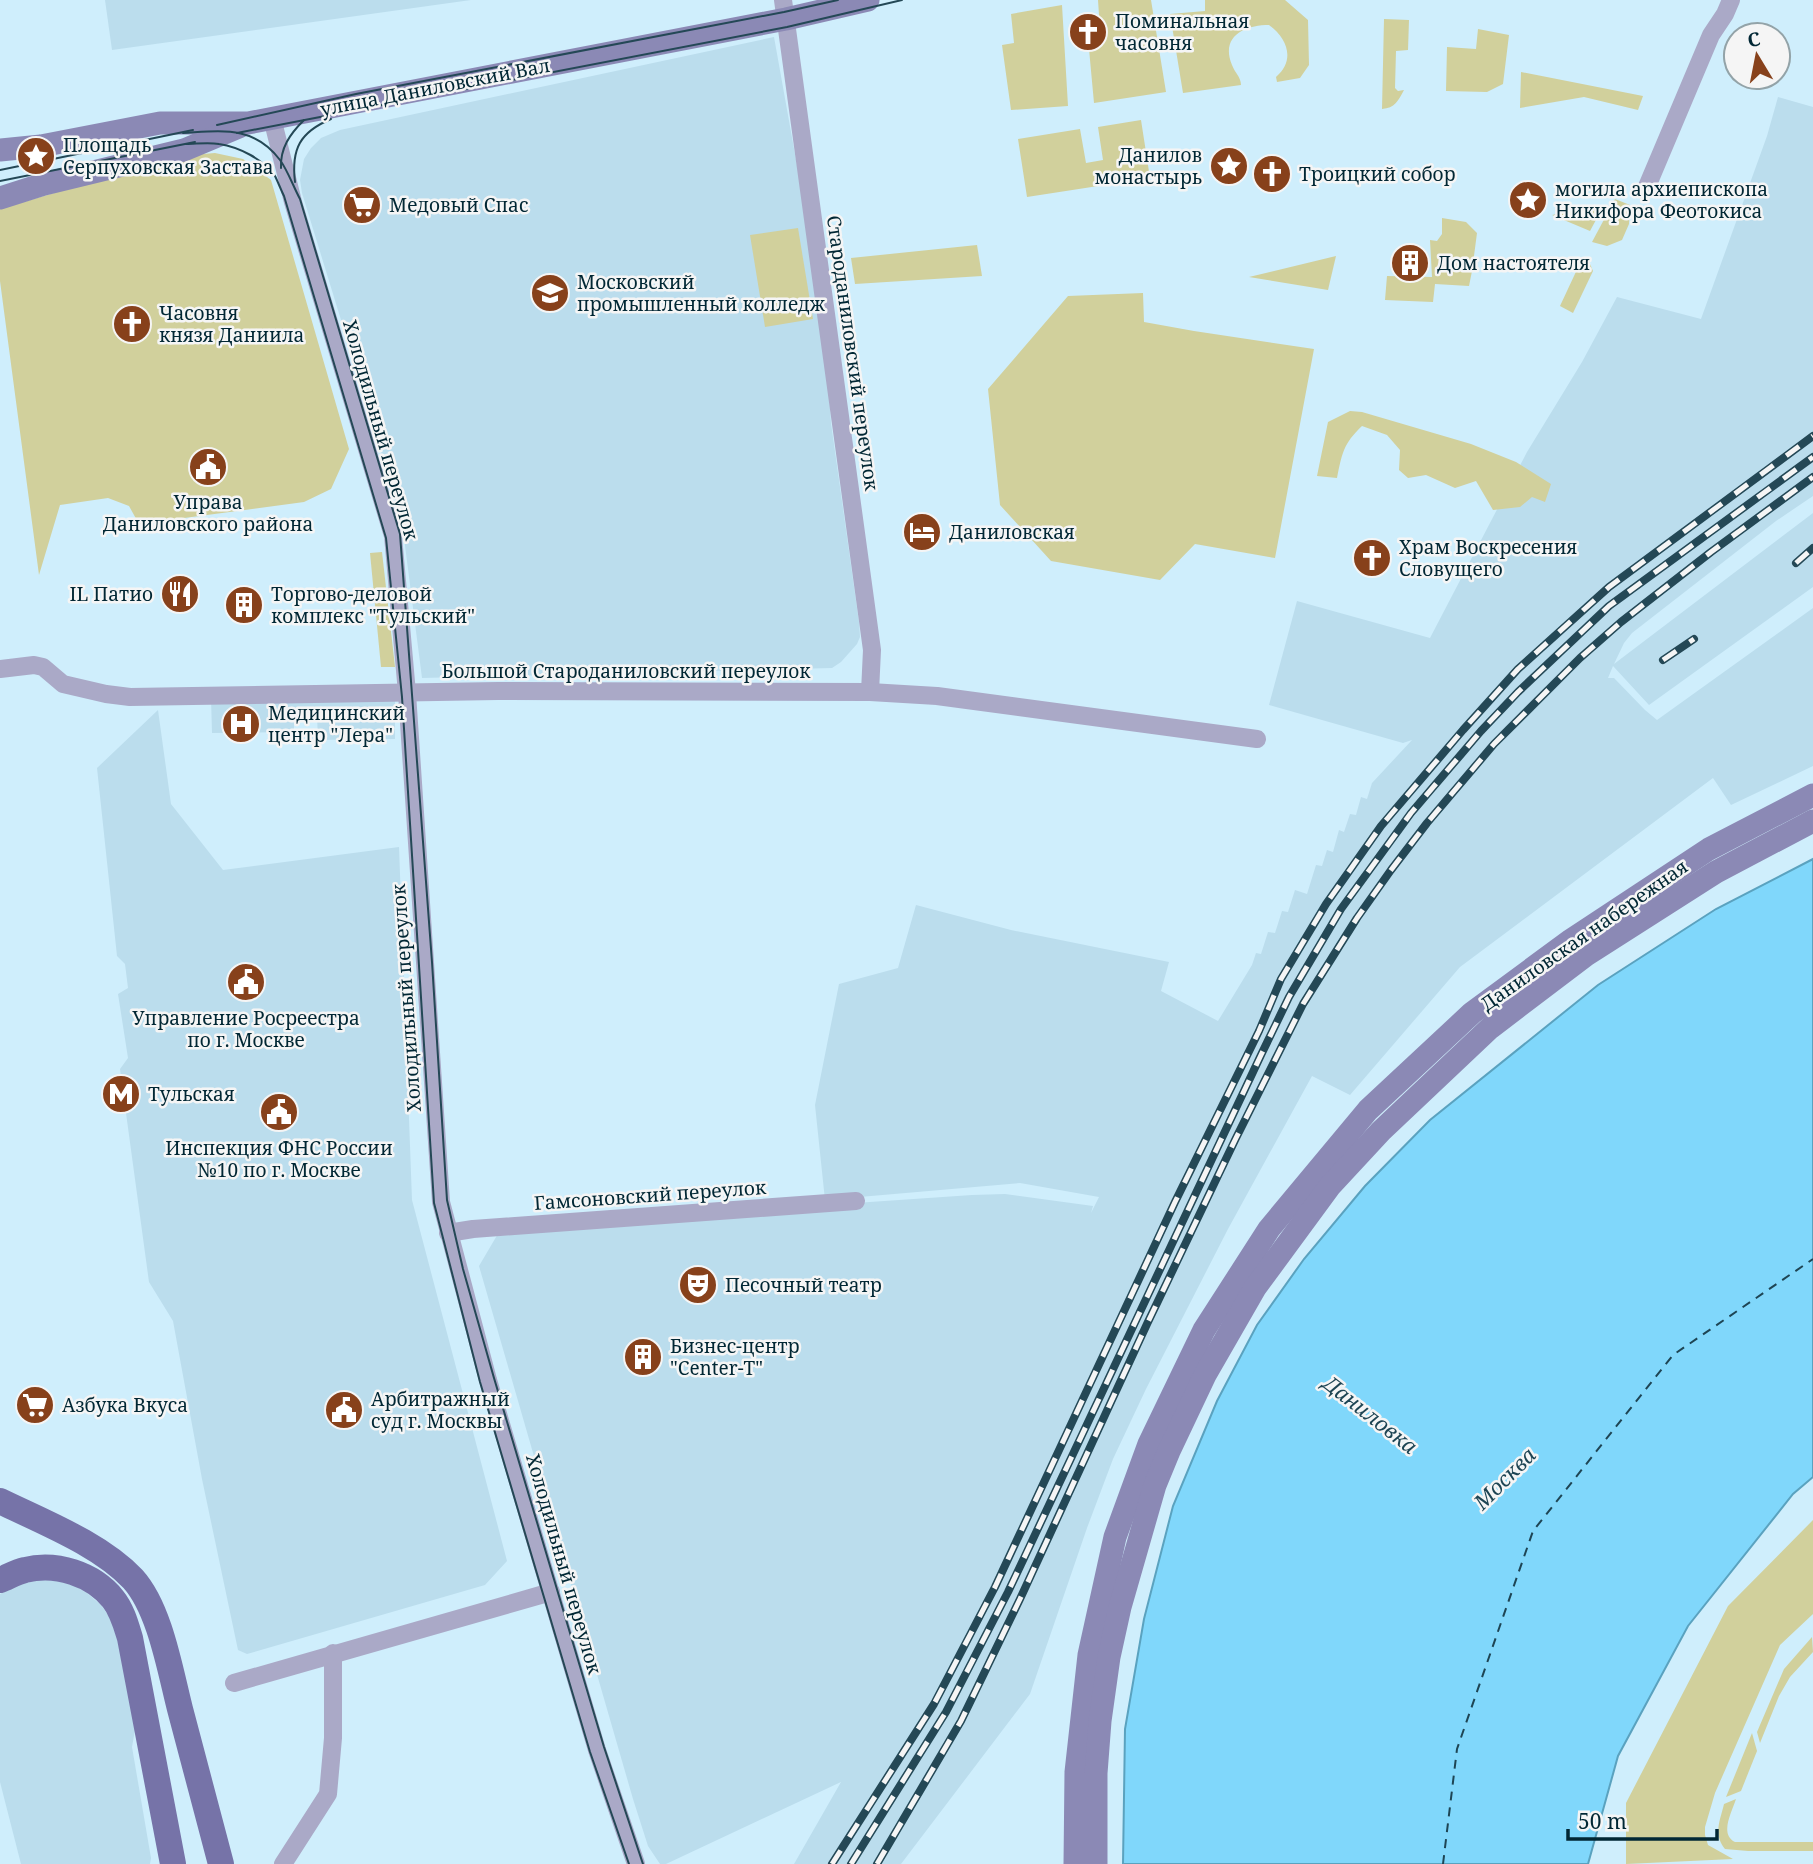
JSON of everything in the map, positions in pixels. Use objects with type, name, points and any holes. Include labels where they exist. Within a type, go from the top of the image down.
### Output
[{"type":"main road","name":"улица Даниловский Вал","points":[[0,150],[41,146],[160,123],[248,123],[784,9],[867,0]]},
{"type":"main road","points":[[0,198],[44,184],[184,150],[248,123]]},
{"type":"main road","name":"Даниловская набережная","points":[[1075,1864],[1076,1772],[1089,1655],[1115,1537],[1149,1444],[1204,1329],[1269,1229],[1368,1110],[1472,1013],[1571,940],[1709,849],[1813,795]]},
{"type":"main road","name":"Даниловская набережная","points":[[1096,1864],[1096,1773],[1100,1721],[1109,1657],[1120,1608],[1155,1485],[1169,1451],[1205,1375],[1255,1288],[1330,1186],[1381,1131],[1490,1028],[1597,948],[1716,873],[1813,821]]},
{"type":"main road","points":[[0,1501],[108,1557],[134,1581],[153,1613],[221,1864]]},
{"type":"main road","points":[[0,1580],[25,1570],[60,1569],[79,1574],[99,1584],[115,1600],[130,1638],[173,1864]]},
{"type":"street","points":[[1646,189],[1711,35],[1731,0]]},
{"type":"street","name":"Староданиловский переулок","points":[[784,9],[872,650],[870,692]]},
{"type":"street","name":"Холодильный переулок","points":[[272,118],[293,202],[393,536],[407,692],[441,1202],[488,1380],[597,1751],[636,1864]]},
{"type":"street","name":"Большой Староданиловский переулок","points":[[0,669],[34,665],[43,667],[63,684],[106,695],[130,697],[498,691],[870,692],[937,695],[1257,739]]},
{"type":"street","name":"Гамсоновский переулок","points":[[448,1233],[472,1229],[856,1201]]},
{"type":"street","points":[[234,1683],[551,1591]]},
{"type":"street","points":[[283,1864],[328,1794],[333,1738],[333,1653]]},
{"type":"shaded area","points":[[105,0],[471,0],[112,50]]},
{"type":"shaded area","points":[[1098,0],[1151,0],[1166,92],[1094,103],[1089,49],[1101,45]]},
{"type":"shaded area","points":[[1205,0],[1285,0],[1308,20],[1309,65],[1300,78],[1277,82],[1276,77],[1286,64],[1287,50],[1284,43],[1269,25],[1251,27],[1237,34],[1229,47],[1232,65],[1241,85],[1183,93],[1170,14],[1205,11]]},
{"type":"shaded area","points":[[1062,5],[1068,106],[1011,110],[1002,45],[1014,43],[1011,14]]},
{"type":"shaded area","points":[[1384,19],[1409,20],[1408,50],[1396,51],[1395,88],[1398,91],[1404,90],[1398,101],[1382,109]]},
{"type":"shaded area","points":[[1478,29],[1509,35],[1503,84],[1487,92],[1446,91],[1447,47],[1476,49]]},
{"type":"shaded area","points":[[774,37],[824,316],[831,423],[859,622],[860,637],[857,644],[832,668],[422,678],[403,530],[302,193],[300,180],[304,159],[321,138],[340,130]]},
{"type":"shaded area","points":[[1521,72],[1643,96],[1638,110],[1584,97],[1520,108]]},
{"type":"shaded area","points":[[1778,97],[1813,107],[1813,496],[1776,521],[1632,633],[1614,664],[1813,513],[1813,587],[1649,705],[1613,666],[1608,678],[1614,678],[1657,720],[1813,608],[1813,766],[1731,805],[1713,778],[1460,967],[1350,1095],[1312,1076],[1228,1229],[1113,1459],[1030,1694],[901,1864],[794,1864],[841,1782],[666,1864],[660,1864],[648,1846],[633,1799],[479,1266],[499,1232],[972,1195],[1005,1194],[1093,1206],[1091,1213],[1099,1197],[1020,1183],[825,1200],[815,1105],[839,984],[898,968],[916,905],[1011,930],[1169,962],[1161,991],[1218,1021],[1252,965],[1256,953],[1261,954],[1268,932],[1275,933],[1282,911],[1288,912],[1295,890],[1307,894],[1316,865],[1322,866],[1327,850],[1333,852],[1339,830],[1344,832],[1350,814],[1356,815],[1361,797],[1367,799],[1372,783],[1412,740],[1403,743],[1269,705],[1297,601],[1430,638],[1527,452],[1582,362],[1617,297],[1701,319],[1767,136]]},
{"type":"shaded area","points":[[1141,120],[1150,178],[1027,197],[1018,139],[1080,129],[1086,163],[1103,160],[1098,127]]},
{"type":"shaded area","points":[[215,153],[243,159],[271,180],[349,449],[331,489],[304,502],[139,524],[129,506],[108,498],[60,505],[39,575],[0,281],[0,209],[179,156]]},
{"type":"shaded area","points":[[1615,199],[1630,205],[1629,224],[1622,240],[1607,246],[1592,242]]},
{"type":"shaded area","points":[[1604,205],[1590,231],[1552,215]]},
{"type":"shaded area","points":[[1442,218],[1466,222],[1477,233],[1469,286],[1435,284],[1433,302],[1385,300],[1387,276],[1432,277],[1430,240],[1437,241],[1442,234]]},
{"type":"shaded area","points":[[798,228],[813,319],[765,327],[750,235]]},
{"type":"shaded area","points":[[977,245],[982,276],[855,284],[851,258]]},
{"type":"shaded area","points":[[1336,256],[1328,290],[1249,277]]},
{"type":"shaded area","points":[[1581,261],[1590,264],[1593,271],[1573,313],[1560,306]]},
{"type":"shaded area","points":[[1143,293],[1144,322],[1314,349],[1275,558],[1195,544],[1160,580],[1051,561],[1000,505],[988,389],[1068,296]]},
{"type":"shaded area","points":[[1350,411],[1362,412],[1471,444],[1516,462],[1551,484],[1545,502],[1532,497],[1520,507],[1493,510],[1476,481],[1455,488],[1426,475],[1408,478],[1399,470],[1400,450],[1387,435],[1362,426],[1344,450],[1337,478],[1317,476],[1328,422]]},
{"type":"shaded area","points":[[382,552],[395,667],[381,667],[370,553]]},
{"type":"shaded area","points":[[395,695],[395,739],[318,740],[317,715],[294,716],[294,732],[212,733],[211,698]]},
{"type":"shaded area","points":[[158,710],[171,804],[223,870],[399,847],[412,1200],[507,1561],[485,1585],[247,1654],[238,1650],[202,1479],[173,1321],[149,1282],[120,1069],[128,1058],[118,994],[128,988],[125,964],[117,956],[97,768]]},
{"type":"shaded area","points":[[1813,1520],[1813,1614],[1780,1645],[1715,1793],[1705,1827],[1708,1845],[1733,1859],[1626,1864],[1626,1803],[1728,1606]]},
{"type":"shaded area","points":[[40,1580],[74,1585],[87,1593],[101,1605],[117,1636],[135,1730],[132,1747],[150,1864],[21,1864],[0,1782],[0,1594],[17,1585]]},
{"type":"shaded area","points":[[1812,1637],[1813,1652],[1790,1677],[1779,1696],[1760,1743],[1757,1732],[1784,1669]]},
{"type":"shaded area","points":[[1752,1733],[1757,1751],[1741,1791],[1726,1797]]},
{"type":"shaded area","points":[[1736,1799],[1727,1828],[1730,1838],[1735,1842],[1813,1842],[1813,1851],[1725,1849],[1719,1838],[1719,1822],[1724,1804]]},
{"type":"water","points":[[1813,859],[1813,1477],[1793,1494],[1688,1626],[1618,1756],[1588,1864],[1123,1864],[1125,1729],[1144,1619],[1173,1506],[1217,1401],[1257,1325],[1304,1259],[1365,1186],[1430,1120],[1598,985],[1716,909]]},
{"type":"ferry route","points":[[1443,1864],[1457,1749],[1533,1531],[1673,1355],[1813,1259]]},
{"type":"tram line","points":[[217,125],[356,94],[838,0]]},
{"type":"tram line","points":[[237,133],[787,27],[902,0]]},
{"type":"tram line","points":[[295,182],[296,151],[300,143],[312,130],[331,119]]},
{"type":"tram line","points":[[281,168],[282,154],[287,142],[304,120]]},
{"type":"tram line","points":[[0,170],[193,130]]},
{"type":"tram line","points":[[183,133],[224,131],[248,136],[270,149],[286,169],[300,199],[400,534],[447,1200],[463,1269],[494,1378],[604,1747],[643,1864]]},
{"type":"tram line","points":[[0,181],[195,142]]},
{"type":"tram line","points":[[186,144],[215,143],[234,148],[257,159],[275,176],[284,196],[386,538],[402,697],[434,1203],[480,1382],[590,1752],[629,1864]]},
{"type":"railway","points":[[832,1864],[934,1704],[995,1587],[1175,1202],[1259,1031],[1281,979],[1326,904],[1381,826],[1518,669],[1609,587],[1813,436]]},
{"type":"railway","points":[[851,1864],[946,1712],[1008,1592],[1289,997],[1341,909],[1411,813],[1518,692],[1609,606],[1813,457]]},
{"type":"railway","points":[[877,1864],[961,1721],[1236,1138],[1303,1004],[1357,918],[1427,823],[1494,744],[1580,658],[1621,622],[1711,552],[1813,477]]},
{"type":"railway","points":[[1796,563],[1813,548]]},
{"type":"railway","points":[[1663,660],[1694,639]]},
{"type":"place","name":"Поминальная часовня","points":[[1088,32]]},
{"type":"place","name":"Площадь Серпуховская Застава","points":[[36,156]]},
{"type":"place","name":"Данилов монастырь","points":[[1229,166]]},
{"type":"place","name":"Троицкий собор","points":[[1272,174]]},
{"type":"place","name":"могила архиепископа Никифора Феотокиса","points":[[1528,200]]},
{"type":"place","name":"Медовый Спас","points":[[362,205]]},
{"type":"place","name":"Дом настоятеля","points":[[1410,263]]},
{"type":"place","name":"Московский промышленный колледж","points":[[550,293]]},
{"type":"place","name":"Часовня князя Даниила","points":[[132,324]]},
{"type":"place","name":"Управа Даниловского района","points":[[208,467]]},
{"type":"place","name":"Даниловская","points":[[922,532]]},
{"type":"place","name":"Храм Воскресения Словущего","points":[[1372,558]]},
{"type":"place","name":"IL Патио","points":[[180,594]]},
{"type":"place","name":"Торгово-деловой комплекс \"Тульский\"","points":[[244,605]]},
{"type":"place","name":"Медицинский центр \"Лера\"","points":[[241,724]]},
{"type":"place","name":"Управление Росреестра по г. Москве","points":[[246,982]]},
{"type":"place","name":"Тульская","points":[[121,1094]]},
{"type":"place","name":"Инспекция ФНС России №10 по г. Москве","points":[[279,1112]]},
{"type":"place","name":"Песочный театр","points":[[698,1285]]},
{"type":"place","name":"Бизнес-центр \"Center-T\"","points":[[643,1357]]},
{"type":"place","name":"Азбука Вкуса","points":[[35,1405]]},
{"type":"place","name":"Арбитражный суд г. Москвы","points":[[344,1410]]},
{"type":"water label","name":"Даниловка","points":[[1370,1415]]},
{"type":"water label","name":"Москва","points":[[1505,1479]]}]
